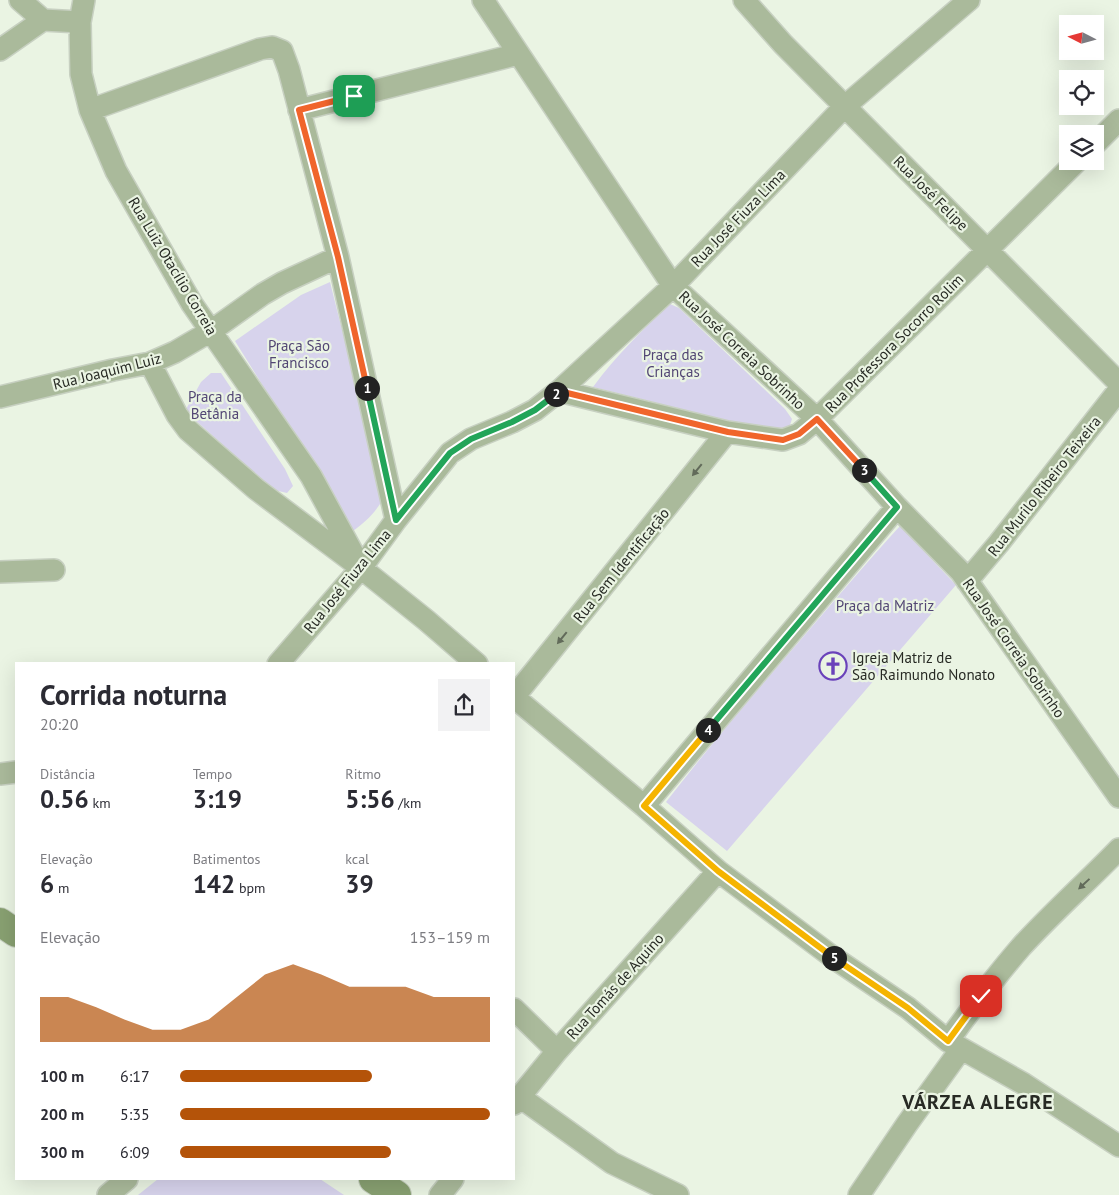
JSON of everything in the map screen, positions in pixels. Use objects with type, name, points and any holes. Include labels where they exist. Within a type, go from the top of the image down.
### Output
[{"type":"main road","points":[[0,922],[15,932]]},
{"type":"main road","points":[[374,1180],[397,1195]]},
{"type":"street","points":[[20,0],[43,20],[80,22]]},
{"type":"street","name":"Rua Luiz Otacílio Correia","points":[[84,0],[80,22],[81,74],[90,110],[116,171],[192,304],[311,476],[362,568],[474,662]]},
{"type":"street","name":"Rua José Correia Sobrinho","points":[[483,0],[673,286],[817,419],[897,507],[961,572],[1119,797]]},
{"type":"street","name":"Rua José Felipe","points":[[744,0],[783,44],[1119,384]]},
{"type":"street","name":"Rua José Fiuza Lima","points":[[280,662],[362,568],[396,520],[450,453],[471,439],[535,410],[559,391],[673,286],[844,106],[969,0]]},
{"type":"street","points":[[0,50],[43,20]]},
{"type":"street","points":[[90,110],[260,48],[272,47],[282,51],[289,70],[338,257],[396,520]]},
{"type":"street","points":[[299,110],[518,54]]},
{"type":"street","points":[[1104,135],[1119,120]]},
{"type":"street","name":"Rua Professora Socorro Rolim","points":[[559,391],[728,432],[783,440],[799,434],[817,419],[1068,170]]},
{"type":"street","name":"Rua Joaquim Luiz","points":[[0,398],[113,370],[150,363],[175,352],[211,331],[262,294],[338,257]]},
{"type":"street","points":[[150,363],[177,415],[188,430],[256,488],[362,568]]},
{"type":"street","name":"Rua Murilo Ribeiro Teixeira","points":[[967,581],[1119,390]]},
{"type":"street","name":"Rua Sem Identificação","points":[[515,696],[728,432]]},
{"type":"street","points":[[644,806],[897,507]]},
{"type":"street","points":[[0,572],[54,570]]},
{"type":"street","points":[[515,698],[718,871],[834,958],[908,1008],[954,1045],[1024,1084],[1119,1146]]},
{"type":"street","points":[[0,774],[15,772]]},
{"type":"street","points":[[859,1195],[907,1124],[981,996],[1020,948],[1119,849]]},
{"type":"street","name":"Rua Tomás de Aquino","points":[[517,1100],[557,1051],[718,871]]},
{"type":"street","points":[[515,1010],[557,1051]]},
{"type":"street","points":[[517,1100],[612,1163],[678,1195]]},
{"type":"street","points":[[108,1195],[126,1180]]},
{"type":"street","points":[[440,1195],[452,1180]]},
{"type":"green space","name":"Praça São Francisco","points":[[330,282],[384,497],[371,516],[353,531],[235,341],[301,295]]},
{"type":"green space","name":"Praça das Crianças","points":[[670,304],[679,308],[785,409],[792,419],[789,428],[783,432],[746,425],[593,387],[630,344]]},
{"type":"green space","name":"Praça da Betânia","points":[[211,373],[221,373],[285,469],[293,486],[287,493],[274,490],[185,411],[201,382]]},
{"type":"green space","name":"Praça da Matriz","points":[[900,526],[956,585],[727,851],[666,802],[747,703]]},
{"type":"green space","points":[[157,1180],[322,1180],[344,1195],[138,1195]]},
{"type":"place","name":"Igreja Matriz de São Raimundo Nonato","points":[[833,666]]},
{"type":"district","name":"VÁRZEA ALEGRE","points":[[978,1102]]},
{"type":"route","points":[[354,96],[299,110],[338,257],[396,520],[450,453],[471,439],[535,410],[559,391],[728,432],[783,440],[799,434],[817,419],[897,507],[644,806],[718,871],[834,958],[908,1008],[948,1041],[981,996]]}]
